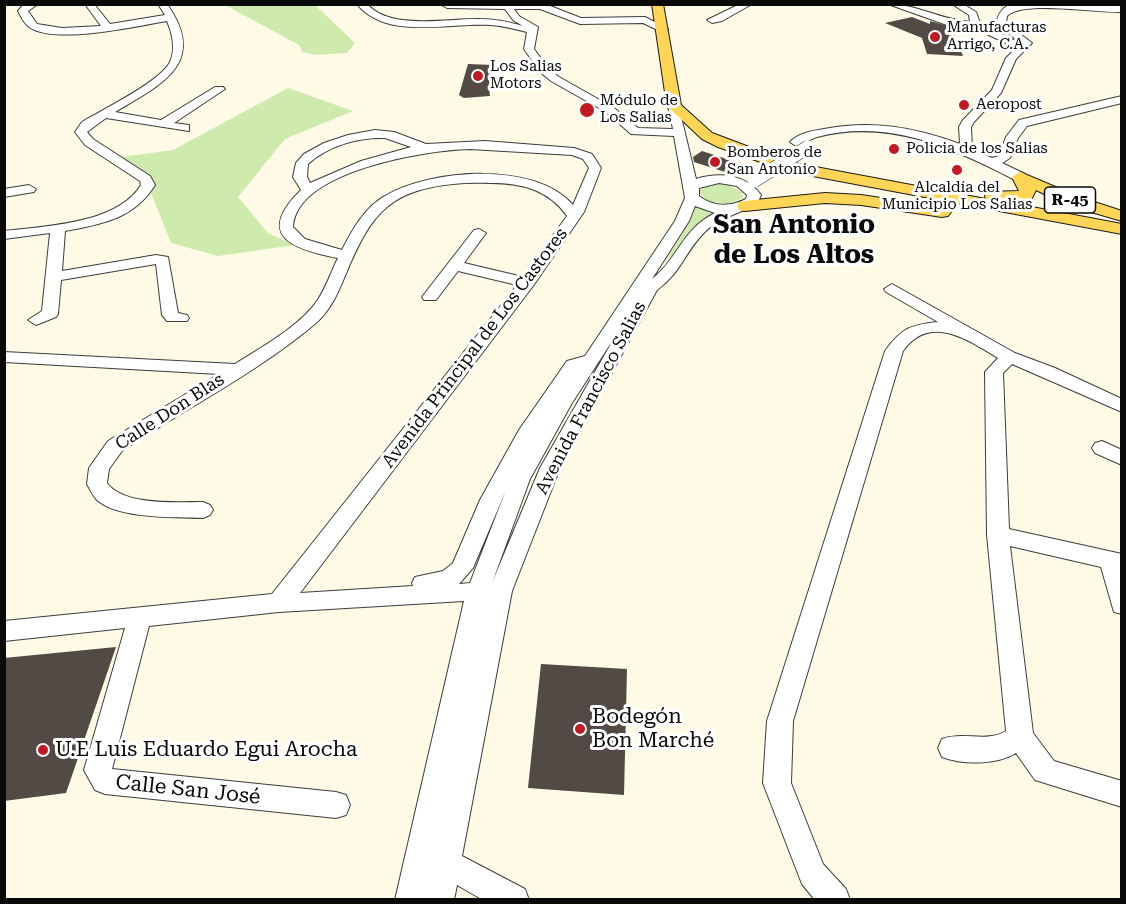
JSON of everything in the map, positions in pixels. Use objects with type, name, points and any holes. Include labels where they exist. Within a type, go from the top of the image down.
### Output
[{"type":"main road","points":[[657,4],[663,29],[674,106],[707,136],[723,144],[786,166],[1122,229]]},
{"type":"main road","points":[[664,4],[680,94],[692,116],[715,134],[747,150],[794,164],[1122,224]]},
{"type":"main road","points":[[934,190],[1016,198],[1024,196],[1028,189],[1020,177]]},
{"type":"main road","name":"R-45","points":[[1020,177],[1073,201],[1122,217]]},
{"type":"main road","points":[[743,190],[791,200],[861,200],[1122,239]]},
{"type":"street","points":[[34,4],[23,11],[33,26],[68,30],[108,28],[171,17]]},
{"type":"street","points":[[89,4],[108,28]]},
{"type":"street","points":[[4,235],[58,227],[112,214],[142,197],[148,184],[146,179],[82,136],[81,132],[86,125],[148,87],[173,66],[177,56],[176,28],[162,4]]},
{"type":"street","points":[[361,4],[364,10],[376,16],[407,24],[492,22],[534,32]]},
{"type":"street","points":[[447,4],[541,6],[580,21],[644,16],[663,29]]},
{"type":"street","points":[[712,20],[719,19],[748,4]]},
{"type":"street","points":[[892,4],[950,23],[976,25],[1021,47]]},
{"type":"street","points":[[956,4],[973,14],[976,25]]},
{"type":"street","points":[[966,151],[966,127],[969,120],[997,91],[1011,58],[1027,44],[1001,24],[1001,17],[1005,10],[1011,6],[1051,4]]},
{"type":"street","points":[[1057,4],[1101,10],[1122,9]]},
{"type":"street","points":[[508,6],[516,18],[528,22],[534,32],[529,49],[544,70],[555,79],[600,104],[635,131],[674,134]]},
{"type":"street","points":[[164,124],[219,89]]},
{"type":"street","points":[[992,163],[1004,158],[1012,137],[1023,123],[1122,99]]},
{"type":"street","points":[[674,106],[676,165],[743,190]]},
{"type":"street","points":[[103,114],[185,129]]},
{"type":"street","name":"R-45","points":[[743,190],[802,144],[824,137],[827,132],[861,127],[894,129],[926,136],[966,151],[1020,177]]},
{"type":"street","points":[[308,190],[300,177],[302,163],[315,152],[328,146],[375,133],[392,135],[425,148]]},
{"type":"street","points":[[346,255],[310,247],[291,235],[284,225],[284,217],[308,190],[361,165],[425,148],[506,145],[571,151],[589,157],[595,168],[574,216]]},
{"type":"street","points":[[685,170],[691,193],[713,208],[743,190]]},
{"type":"street","name":"Avenida Principal de Los Castores","points":[[237,370],[300,328],[318,313],[328,297],[346,255],[369,219],[390,198],[449,181],[496,179],[539,187],[565,202],[574,216],[527,282],[279,603]]},
{"type":"street","points":[[691,193],[696,184],[715,179]]},
{"type":"street","points":[[4,193],[29,189]]},
{"type":"street","name":"Avenida Francisco Salias","points":[[438,900],[501,591],[550,468],[651,287],[667,275],[696,232],[743,190]]},
{"type":"street","name":"Avenida Francisco Salias","points":[[411,900],[478,591],[520,479],[592,359],[682,221],[691,193]]},
{"type":"street","points":[[36,320],[50,314],[58,227]]},
{"type":"street","points":[[430,297],[479,233]]},
{"type":"street","points":[[52,277],[156,259],[163,260],[170,315],[173,318],[181,318]]},
{"type":"street","points":[[454,265],[527,282]]},
{"type":"street","points":[[892,289],[952,321],[962,330],[1009,357],[1122,406]]},
{"type":"street","points":[[835,900],[812,874],[777,783],[780,721],[894,351],[903,337],[918,329],[942,327],[962,330]]},
{"type":"street","points":[[4,357],[237,370]]},
{"type":"street","points":[[1009,357],[994,372],[998,535],[1020,737],[1045,771],[1122,794]]},
{"type":"street","points":[[279,603],[312,593],[449,579],[462,568],[490,500],[526,435],[562,378],[573,365],[592,359]]},
{"type":"street","name":"Calle Don Blas","points":[[203,510],[127,506],[113,501],[102,493],[97,482],[98,471],[105,457],[115,446],[237,370]]},
{"type":"street","points":[[1102,448],[1122,458]]},
{"type":"street","points":[[998,535],[1116,562],[1122,605]]},
{"type":"street","points":[[4,631],[279,603],[501,591]]},
{"type":"street","name":"Calle San José","points":[[140,617],[97,770],[105,781],[336,805]]},
{"type":"street","points":[[951,748],[1000,749],[1020,737]]},
{"type":"street","points":[[446,864],[514,900]]},
{"type":"green space","points":[[225,5],[315,5],[355,43],[347,53],[316,55],[302,52],[299,45]]},
{"type":"green space","points":[[288,88],[353,111],[285,139],[238,197],[268,233],[295,245],[218,256],[171,243],[151,193],[121,157],[173,150]]},
{"type":"green space","points":[[711,184],[726,184],[742,192],[743,198],[728,204],[707,201],[699,192]]},
{"type":"green space","points":[[692,204],[719,212],[665,262],[685,229]]},
{"type":"building","name":"Manufacturas Arrigo, C.A.","points":[[912,17],[930,24],[930,21],[959,29],[952,30],[963,56],[927,54],[922,38],[885,23]]},
{"type":"building","name":"Los Salias Motors","points":[[468,64],[493,65],[490,96],[464,98],[459,95]]},
{"type":"building","name":"Bomberos de San Antonio","points":[[702,151],[739,163],[725,172],[694,162],[693,157]]},
{"type":"building","name":"U.E Luis Eduardo Egui Arocha","points":[[116,647],[66,793],[4,801],[4,658]]},
{"type":"building","name":"Bodegón Bon Marché","points":[[541,664],[627,669],[624,795],[528,788]]},
{"type":"place","name":"Manufacturas Arrigo, C.A.","points":[[935,37]]},
{"type":"place","name":"Los Salias Motors","points":[[478,76]]},
{"type":"place","name":"Aeropost","points":[[964,105]]},
{"type":"place","name":"Módulo de Los Salias","points":[[587,110]]},
{"type":"place","name":"Policia de los Salias","points":[[894,149]]},
{"type":"place","name":"Bomberos de San Antonio","points":[[715,162]]},
{"type":"place","name":"Alcaldía del Municipio Los Salias","points":[[957,170]]},
{"type":"place","name":"Bodegón Bon Marché","points":[[580,729]]},
{"type":"place","name":"U.E Luis Eduardo Egui Arocha","points":[[43,750]]},
{"type":"district","name":"San Antonio de Los Altos","points":[[794,240]]}]
